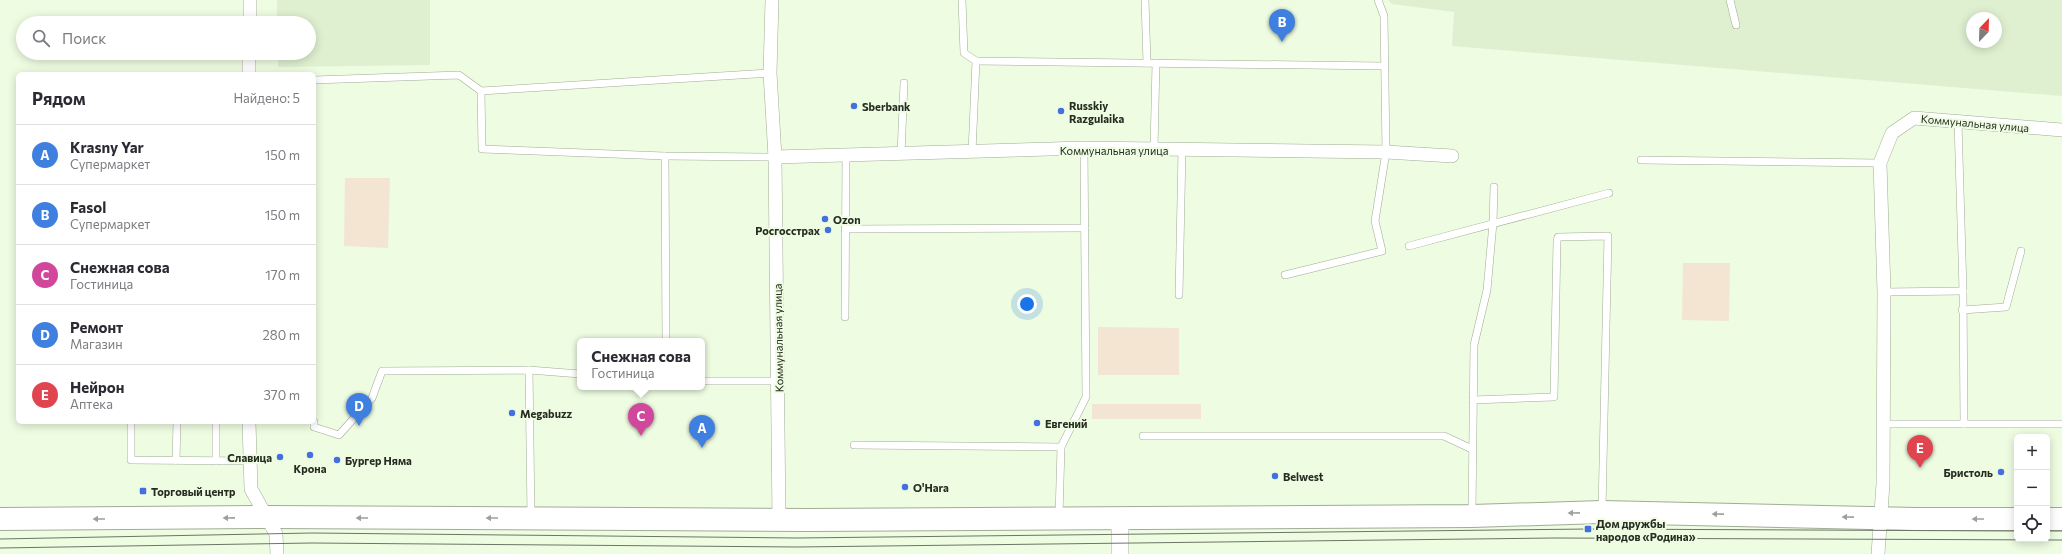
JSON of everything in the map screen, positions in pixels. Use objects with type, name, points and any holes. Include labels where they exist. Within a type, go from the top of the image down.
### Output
[{"type":"highway","points":[[0,519],[268,517],[779,520],[1472,516],[1602,512],[1916,519],[2014,519]]},
{"type":"highway","points":[[2050,519],[2062,519]]},
{"type":"street","points":[[250,0],[250,16]]},
{"type":"street","name":"Коммунальная улица","points":[[772,0],[770,73],[775,157],[779,520]]},
{"type":"street","points":[[249,60],[249,72]]},
{"type":"street","name":"Коммунальная улица","points":[[1880,163],[1892,133],[1914,118],[2062,130]]},
{"type":"street","name":"Коммунальная улица","points":[[775,157],[1084,148],[1386,152],[1452,156]]},
{"type":"street","points":[[1878,554],[1883,484],[1884,424],[1884,292],[1880,163]]},
{"type":"street","points":[[249,424],[251,489],[268,517],[276,534],[277,554]]},
{"type":"street","points":[[1120,518],[1120,554]]},
{"type":"lane","points":[[962,0],[964,53],[976,61],[1383,66]]},
{"type":"lane","points":[[1145,0],[1147,63]]},
{"type":"lane","points":[[1285,275],[1382,251],[1376,221],[1386,152],[1383,66],[1384,16],[1378,0]]},
{"type":"lane","points":[[1730,0],[1736,25]]},
{"type":"lane","points":[[972,152],[976,61]]},
{"type":"lane","points":[[1154,149],[1156,63]]},
{"type":"lane","points":[[316,80],[459,76],[481,91],[770,73]]},
{"type":"lane","points":[[901,154],[904,83]]},
{"type":"lane","points":[[481,91],[482,149],[665,156],[775,157]]},
{"type":"lane","points":[[1958,122],[1963,291],[1964,424]]},
{"type":"lane","points":[[1060,518],[1061,447],[1086,397],[1084,148]]},
{"type":"lane","points":[[1179,295],[1182,150]]},
{"type":"lane","points":[[665,156],[666,338]]},
{"type":"lane","points":[[845,317],[846,156]]},
{"type":"lane","points":[[1641,160],[1880,163]]},
{"type":"lane","points":[[1472,516],[1474,345],[1487,290],[1493,223],[1494,187]]},
{"type":"lane","points":[[1409,246],[1610,193]]},
{"type":"lane","points":[[845,229],[1085,228]]},
{"type":"lane","points":[[1473,400],[1554,397],[1558,237],[1608,236],[1602,512]]},
{"type":"lane","points":[[1962,310],[2006,307],[2021,251]]},
{"type":"lane","points":[[1884,292],[1963,291]]},
{"type":"lane","points":[[314,424],[314,427],[339,435],[372,398],[382,371],[529,370],[577,374]]},
{"type":"lane","points":[[529,370],[531,518]]},
{"type":"lane","points":[[705,381],[778,381]]},
{"type":"lane","points":[[131,424],[131,460],[250,461]]},
{"type":"lane","points":[[176,460],[177,424]]},
{"type":"lane","points":[[216,424],[216,461]]},
{"type":"lane","points":[[1884,424],[2062,424]]},
{"type":"lane","points":[[1143,436],[1444,436],[1472,449]]},
{"type":"lane","points":[[854,445],[1061,447]]},
{"type":"shaded area","points":[[277,0],[430,0],[430,65],[278,67],[278,60],[316,60],[316,16],[277,16]]},
{"type":"shaded area","points":[[1388,0],[2062,0],[2062,96],[1452,46],[1454,12],[1392,4]]},
{"type":"shaded area","points":[[345,178],[390,178],[388,248],[344,246]]},
{"type":"shaded area","points":[[1683,263],[1730,263],[1729,321],[1682,320]]},
{"type":"shaded area","points":[[1098,327],[1179,328],[1179,375],[1098,375]]},
{"type":"shaded area","points":[[1092,404],[1201,404],[1201,419],[1092,419]]},
{"type":"tram line","points":[[0,539],[312,533],[797,538],[1588,529],[2014,531]]},
{"type":"tram line","points":[[2050,531],[2062,531]]},
{"type":"tram line","points":[[0,548],[312,543],[797,547],[1555,538],[2062,540]]},
{"type":"place","name":"Fasol","points":[[1282,42]]},
{"type":"place","name":"Sberbank","points":[[854,106]]},
{"type":"place","name":"Russkiy Razgulaika","points":[[1061,111]]},
{"type":"place","name":"Ozon","points":[[825,219]]},
{"type":"place","name":"Росгосстрах","points":[[828,230]]},
{"type":"place","name":"Megabuzz","points":[[512,413]]},
{"type":"place","name":"Евгений","points":[[1037,423]]},
{"type":"place","name":"Ремонт","points":[[359,426]]},
{"type":"place","name":"Снежная сова","points":[[641,436]]},
{"type":"place","name":"Krasny Yar","points":[[702,448]]},
{"type":"place","name":"Крона","points":[[310,455]]},
{"type":"place","name":"Славица","points":[[280,457]]},
{"type":"place","name":"Бургер Няма","points":[[337,460]]},
{"type":"place","name":"Нейрон","points":[[1920,468]]},
{"type":"place","name":"Бристоль","points":[[2001,472]]},
{"type":"place","name":"Belwest","points":[[1275,476]]},
{"type":"place","name":"O'Hara","points":[[905,487]]},
{"type":"place","name":"Торговый центр","points":[[143,491]]},
{"type":"place","name":"Дом дружбы народов «Родина»","points":[[1588,529]]}]
